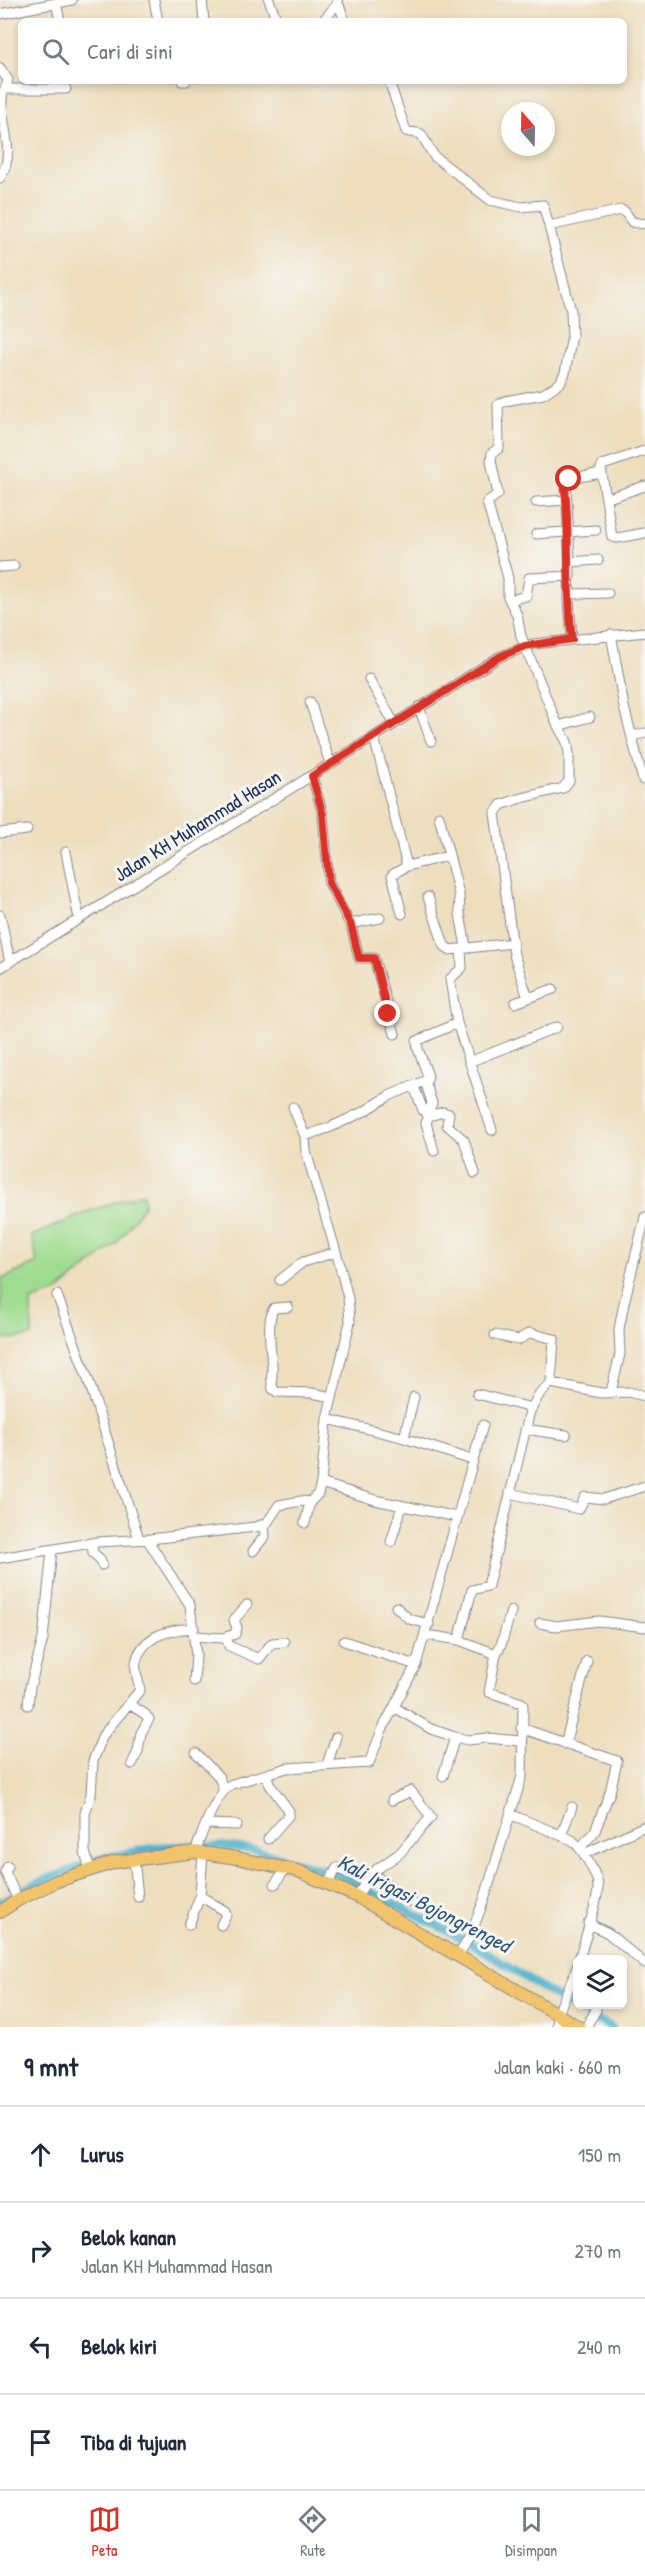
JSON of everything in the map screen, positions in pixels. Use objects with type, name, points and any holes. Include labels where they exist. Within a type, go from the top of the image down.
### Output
[{"type":"main road","points":[[0,1911],[20,1896],[89,1867],[134,1859],[198,1851],[298,1870],[358,1894],[459,1954],[562,2004],[584,2027]]},
{"type":"street","points":[[0,14],[72,0]]},
{"type":"street","points":[[154,0],[157,18]]},
{"type":"street","points":[[202,0],[204,18]]},
{"type":"street","points":[[269,0],[276,18]]},
{"type":"street","points":[[325,18],[338,2],[344,18]]},
{"type":"street","points":[[56,3],[59,18]]},
{"type":"street","points":[[0,68],[8,78],[2,101],[8,160],[0,178]]},
{"type":"street","points":[[390,84],[406,131],[421,134],[434,156],[490,200],[521,207],[543,205],[571,311],[572,336],[565,373],[560,383],[543,394],[502,402],[497,408],[499,448],[492,453],[491,460],[498,494],[488,500],[487,504],[508,578],[510,600],[525,646],[568,746],[569,777],[563,788],[501,805],[495,813],[513,943],[519,975],[528,998]]},
{"type":"street","points":[[6,89],[51,86],[66,89]]},
{"type":"street","points":[[549,226],[621,210],[632,222],[645,224]]},
{"type":"street","points":[[644,451],[603,465],[602,473],[608,498],[612,537],[618,538],[644,532]]},
{"type":"street","points":[[572,639],[565,487],[567,480],[602,473]]},
{"type":"street","points":[[608,498],[645,486]]},
{"type":"street","points":[[536,502],[566,500]]},
{"type":"street","points":[[536,534],[596,530]]},
{"type":"street","points":[[570,562],[598,560]]},
{"type":"street","points":[[0,567],[14,566]]},
{"type":"street","points":[[510,600],[526,596],[529,578],[570,576]]},
{"type":"street","points":[[569,594],[608,593]]},
{"type":"street","name":"Jalan KH Muhammad Hasan","points":[[0,968],[312,776],[483,666],[525,646],[611,634],[645,632]]},
{"type":"street","points":[[611,634],[624,707],[643,780]]},
{"type":"street","points":[[369,679],[394,723]]},
{"type":"street","points":[[310,702],[330,763]]},
{"type":"street","points":[[419,707],[431,741]]},
{"type":"street","points":[[558,726],[590,717]]},
{"type":"street","points":[[632,736],[645,733]]},
{"type":"street","points":[[374,737],[407,866]]},
{"type":"street","points":[[312,776],[323,815],[329,883],[351,925],[359,958],[374,958],[395,1034]]},
{"type":"street","points":[[439,816],[459,894],[463,948],[462,968],[450,979],[456,1023],[492,1130]]},
{"type":"street","points":[[0,833],[27,830]]},
{"type":"street","points":[[66,852],[79,919]]},
{"type":"street","points":[[402,914],[392,875],[407,866],[448,856]]},
{"type":"street","points":[[428,897],[444,945],[449,950],[513,943]]},
{"type":"street","points":[[0,915],[10,962]]},
{"type":"street","points":[[351,925],[380,918]]},
{"type":"street","points":[[515,1003],[553,989]]},
{"type":"street","points":[[305,1136],[365,1111],[389,1096],[425,1081],[428,1076],[417,1041],[456,1023]]},
{"type":"street","points":[[469,1062],[557,1027]]},
{"type":"street","points":[[425,1081],[432,1103],[426,1123],[434,1151]]},
{"type":"street","points":[[414,1087],[423,1110],[428,1115]]},
{"type":"street","points":[[293,1107],[305,1136],[306,1152],[336,1252],[348,1298],[350,1322],[327,1419],[321,1483],[318,1494],[310,1502],[305,1523]]},
{"type":"street","points":[[428,1115],[443,1112],[449,1114],[447,1125],[464,1140],[475,1173]]},
{"type":"street","points":[[611,1392],[620,1354],[618,1340],[620,1320],[645,1217]]},
{"type":"street","points":[[280,1280],[303,1262],[336,1252]]},
{"type":"street","points":[[57,1295],[143,1539],[190,1605],[196,1656],[194,1681]]},
{"type":"street","points":[[288,1307],[276,1307],[271,1311],[272,1325],[268,1335],[273,1389],[332,1397]]},
{"type":"street","points":[[459,1640],[472,1590],[484,1589],[488,1586],[532,1408],[540,1393],[551,1383],[554,1339],[530,1333],[518,1340],[495,1335]]},
{"type":"street","points":[[551,1383],[601,1393],[628,1392],[645,1396]]},
{"type":"street","points":[[477,1394],[532,1408]]},
{"type":"street","points":[[404,1438],[414,1397]]},
{"type":"street","points":[[327,1419],[404,1438],[472,1460]]},
{"type":"street","points":[[189,1925],[200,1896],[198,1851],[204,1827],[224,1791],[232,1784],[287,1768],[369,1763],[416,1665],[483,1425]]},
{"type":"street","points":[[525,1429],[566,1435]]},
{"type":"street","points":[[321,1483],[402,1506],[457,1517]]},
{"type":"street","points":[[510,1493],[577,1509],[581,1507],[585,1497],[604,1499],[645,1486]]},
{"type":"street","points":[[253,1551],[265,1536],[264,1525],[279,1505],[301,1501],[310,1502]]},
{"type":"street","points":[[391,1542],[402,1506]]},
{"type":"street","points":[[0,1558],[92,1543],[264,1525]]},
{"type":"street","points":[[92,1543],[93,1553],[100,1559],[102,1565]]},
{"type":"street","points":[[28,1705],[30,1687],[41,1654],[52,1550]]},
{"type":"street","points":[[89,1867],[85,1852],[85,1813],[91,1795],[93,1761],[103,1735],[140,1690],[136,1663],[144,1647],[161,1632],[194,1632],[226,1637],[237,1632],[235,1619],[247,1605]]},
{"type":"street","points":[[396,1607],[409,1619],[429,1624]]},
{"type":"street","points":[[459,1954],[470,1935],[484,1900],[522,1776],[521,1728],[524,1709],[522,1703],[489,1692],[496,1654],[511,1611]]},
{"type":"street","points":[[540,1623],[556,1626],[599,1621],[645,1627]]},
{"type":"street","points":[[426,1635],[459,1640],[496,1654]]},
{"type":"street","points":[[226,1637],[228,1646],[259,1659],[272,1643],[284,1642]]},
{"type":"street","points":[[344,1641],[416,1665]]},
{"type":"street","points":[[565,1744],[587,1661]]},
{"type":"street","points":[[129,1704],[149,1719],[132,1764]]},
{"type":"street","points":[[394,1707],[431,1729],[455,1737],[468,1740],[487,1738],[521,1741]]},
{"type":"street","points":[[521,1728],[617,1761],[610,1792],[595,1831],[583,1850]]},
{"type":"street","points":[[327,1765],[336,1737]]},
{"type":"street","points":[[443,1776],[455,1737]]},
{"type":"street","points":[[196,1753],[219,1777],[224,1791]]},
{"type":"street","points":[[266,1773],[270,1785],[289,1811],[288,1816],[268,1839]]},
{"type":"street","points":[[358,1894],[373,1874],[399,1854],[431,1817],[411,1791],[392,1800]]},
{"type":"street","points":[[561,1835],[572,1807]]},
{"type":"street","points":[[510,1814],[561,1835],[583,1850],[598,1885],[580,1955]]},
{"type":"street","points":[[204,1827],[237,1825]]},
{"type":"street","points":[[583,1850],[645,1826]]},
{"type":"street","points":[[134,1859],[138,1897]]},
{"type":"street","points":[[275,1884],[286,1868]]},
{"type":"street","points":[[330,1881],[337,1868],[366,1883]]},
{"type":"street","points":[[373,1874],[412,1902]]},
{"type":"street","points":[[10,1877],[20,1896]]},
{"type":"street","points":[[200,1896],[225,1911],[226,1915],[221,1925]]},
{"type":"street","points":[[588,1923],[608,1933],[645,1964]]},
{"type":"street","points":[[557,2027],[562,2004],[573,1974]]},
{"type":"street","points":[[562,2004],[573,2001]]},
{"type":"street","points":[[584,2027],[594,2009]]},
{"type":"green space","points":[[143,1193],[144,1205],[117,1243],[57,1292],[31,1301],[32,1336],[0,1340],[2,1279],[37,1263],[32,1236],[92,1210]]},
{"type":"waterway","name":"Kali Irigasi Bojongrenged","points":[[0,1902],[32,1885],[101,1858],[164,1846],[223,1846],[256,1850],[337,1874],[471,1943],[573,2008],[612,2027]]},
{"type":"route","points":[[388,1014],[374,958],[359,958],[351,925],[341,902],[329,883],[326,829],[321,801],[312,776],[499,657],[533,644],[572,639],[568,600],[570,562],[565,487],[569,479]]}]
